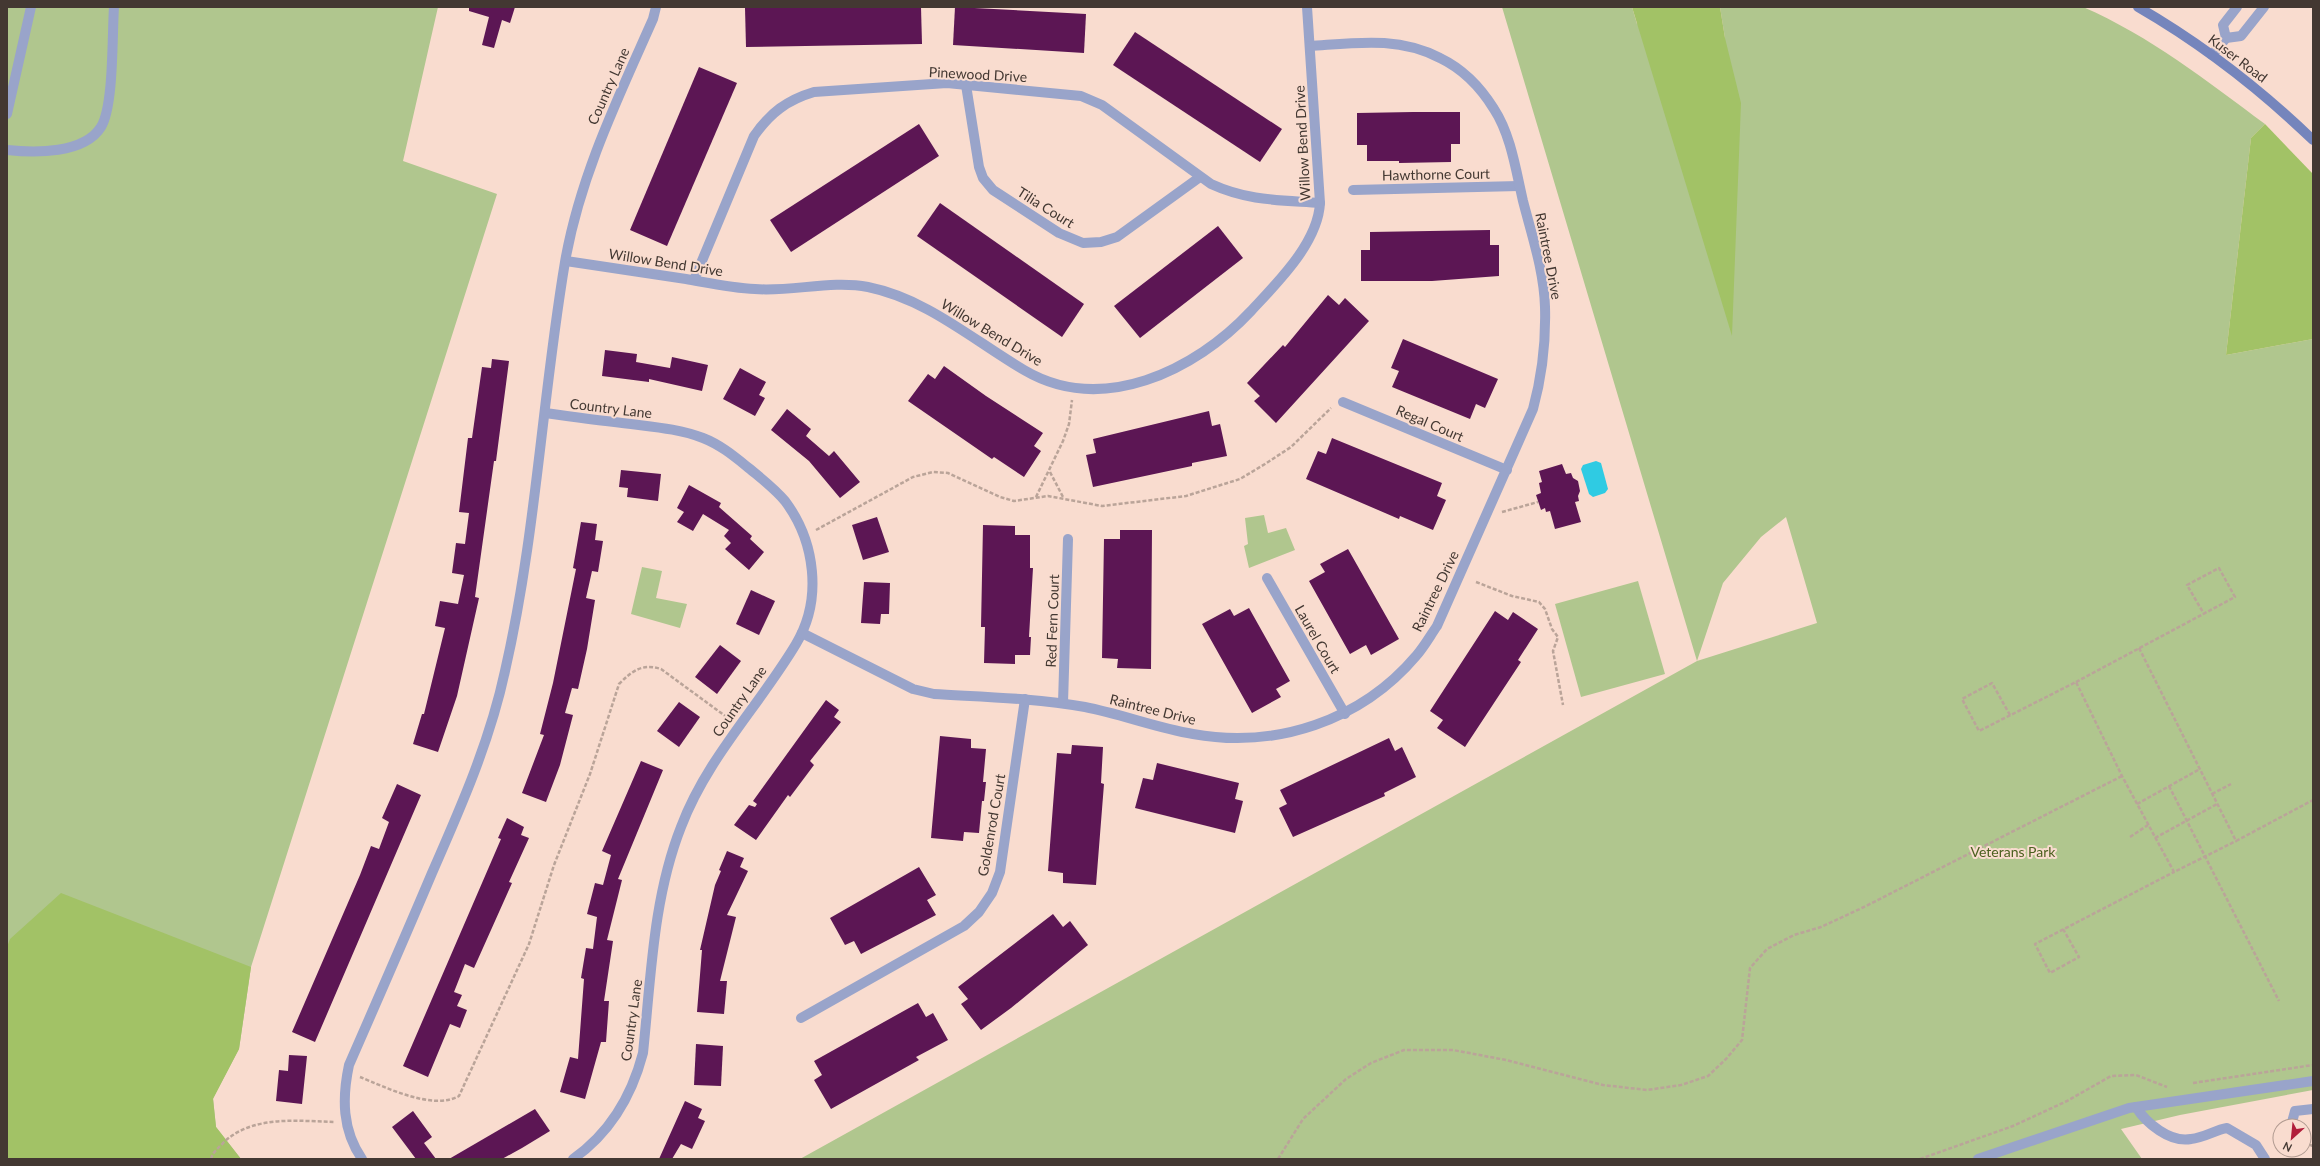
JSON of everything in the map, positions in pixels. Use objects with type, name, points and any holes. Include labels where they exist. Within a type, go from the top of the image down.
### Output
[{"type":"street","points":[[7,114],[31,7]]},
{"type":"street","points":[[7,150],[33,150],[82,144],[100,128],[108,106],[114,7]]},
{"type":"street","name":"Country Lane","points":[[362,1159],[357,1152],[347,1123],[344,1107],[348,1072],[462,805],[486,740],[504,675],[519,608],[566,261],[582,194],[601,137],[653,19],[656,7]]},
{"type":"street","name":"Willow Bend Drive","points":[[566,261],[754,289],[790,290],[836,285],[865,286],[893,292],[919,304],[1026,371],[1048,381],[1074,387],[1100,389],[1129,386],[1155,378],[1211,345],[1247,315],[1279,281],[1308,241],[1316,224],[1320,203],[1307,7]]},
{"type":"street","name":"Kuser Road","points":[[2138,7],[2212,55],[2249,82],[2313,140]]},
{"type":"street","points":[[2226,38],[2223,25],[2237,7]]},
{"type":"street","points":[[2212,55],[2226,38],[2242,36],[2264,7]]},
{"type":"street","name":"Raintree Drive","points":[[802,633],[913,689],[934,694],[1025,699],[1063,703],[1123,715],[1192,734],[1221,738],[1251,739],[1281,735],[1312,727],[1345,714],[1368,700],[1417,656],[1437,626],[1533,409],[1541,378],[1544,329],[1545,307],[1541,273],[1506,134],[1495,110],[1479,88],[1464,73],[1441,58],[1419,48],[1393,42],[1368,42],[1310,46]]},
{"type":"street","name":"Pinewood Drive","points":[[694,280],[754,136],[765,120],[779,107],[797,97],[814,92],[947,83],[1080,96],[1102,105],[1200,177],[1231,193],[1251,198],[1320,203]]},
{"type":"street","name":"Tilia Court","points":[[966,85],[979,168],[983,178],[993,190],[1067,238],[1083,243],[1101,242],[1118,237],[1200,177]]},
{"type":"street","name":"Hawthorne Court","points":[[1353,190],[1520,186]]},
{"type":"street","name":"Regal Court","points":[[1343,402],[1507,470]]},
{"type":"street","name":"Country Lane","points":[[545,413],[680,431],[705,439],[728,451],[775,490],[797,518],[805,536],[811,558],[813,584],[810,609],[802,633],[738,726],[698,789],[681,826],[668,864],[659,904],[643,1052],[638,1072],[626,1099],[612,1122],[595,1141],[573,1159]]},
{"type":"street","name":"Red Fern Court","points":[[1063,703],[1068,539]]},
{"type":"street","name":"Laurel Court","points":[[1267,578],[1345,714]]},
{"type":"street","name":"Goldenrod Court","points":[[801,1018],[956,932],[979,912],[992,893],[1000,872],[1025,699]]},
{"type":"street","points":[[1978,1159],[2006,1148],[2136,1107],[2313,1081]]},
{"type":"street","points":[[2136,1107],[2150,1124],[2182,1139],[2190,1140],[2227,1128],[2256,1145],[2265,1159]]},
{"type":"street","points":[[2293,1118],[2295,1111],[2313,1109]]},
{"type":"path","points":[[1035,498],[1050,472],[1069,424],[1074,387]]},
{"type":"path","points":[[805,536],[913,477],[933,472],[948,473],[1000,498],[1014,501],[1035,498],[1063,498],[1086,505],[1102,506],[1186,496],[1240,479],[1291,447],[1335,403],[1343,402]]},
{"type":"path","points":[[1050,472],[1063,498]]},
{"type":"path","points":[[1486,516],[1538,502]]},
{"type":"path","points":[[2010,715],[1992,683],[1962,699],[1979,731],[2076,682],[2201,616],[2235,597],[2220,568],[2187,586],[2204,614]]},
{"type":"path","points":[[1476,582],[1512,596],[1539,602],[1545,609],[1552,629],[1558,637],[1553,651],[1563,705]]},
{"type":"path","points":[[2139,648],[2236,841]]},
{"type":"path","points":[[348,1072],[396,1092],[418,1098],[453,1100],[459,1096],[528,944],[554,865],[590,774],[619,684],[628,675],[638,668],[651,666],[661,669],[738,726]]},
{"type":"path","points":[[2076,682],[2122,776],[2174,872]]},
{"type":"path","points":[[2137,804],[2200,769]]},
{"type":"path","points":[[1278,1159],[1303,1119],[1346,1079],[1371,1063],[1404,1050],[1453,1050],[1506,1060],[1603,1085],[1647,1090],[1680,1085],[1708,1076],[1726,1059],[1742,1040],[1750,968],[1767,949],[1794,935],[1821,927],[1864,907],[2122,776]]},
{"type":"path","points":[[2212,794],[2231,784]]},
{"type":"path","points":[[2169,786],[2279,1001]]},
{"type":"path","points":[[2063,930],[2079,957],[2050,973],[2035,944],[2313,800]]},
{"type":"path","points":[[2155,838],[2217,804]]},
{"type":"path","points":[[2130,837],[2148,825]]},
{"type":"path","points":[[2191,1083],[2313,1065]]},
{"type":"path","points":[[1920,1159],[2013,1126],[2067,1101],[2110,1076],[2136,1075],[2164,1088],[2171,1086]]},
{"type":"path","points":[[211,1159],[212,1153],[233,1134],[258,1124],[300,1121],[347,1123]]},
{"type":"green space","points":[[7,7],[438,7],[403,161],[497,194],[251,967],[239,1049],[213,1098],[216,1127],[241,1159],[7,1159]]},
{"type":"green space","name":"Veterans Park","points":[[1502,7],[1632,7],[1637,24],[1725,38],[1720,7],[2083,7],[2132,31],[2155,45],[2265,124],[2251,138],[2226,355],[2313,339],[2313,1090],[2180,1115],[2121,1129],[2142,1159],[800,1159],[1697,661]],"holes":[[[1786,517],[1817,623],[1697,661],[1723,583],[1761,537]]]},
{"type":"green space","points":[[1632,7],[1720,7],[1725,38],[1741,103],[1732,336]]},
{"type":"green space","points":[[2265,124],[2313,174],[2313,339],[2226,355],[2251,138]]},
{"type":"green space","points":[[1264,515],[1268,533],[1286,528],[1295,550],[1249,568],[1244,546],[1248,544],[1245,518]]},
{"type":"green space","points":[[642,567],[662,571],[656,598],[687,604],[680,628],[631,614]]},
{"type":"green space","points":[[1638,581],[1665,674],[1581,697],[1555,604]]},
{"type":"green space","points":[[61,893],[251,967],[239,1049],[213,1099],[216,1127],[241,1159],[7,1159],[7,947],[10,939]]},
{"type":"water","points":[[1596,461],[1601,463],[1608,489],[1605,493],[1593,497],[1589,494],[1581,469],[1583,465]]},
{"type":"building","points":[[469,7],[515,7],[510,23],[502,20],[494,48],[482,45],[489,17],[469,11]]},
{"type":"building","points":[[921,7],[922,44],[746,47],[745,8]]},
{"type":"building","points":[[955,7],[1086,14],[1084,53],[953,45]]},
{"type":"building","points":[[1135,32],[1282,129],[1260,162],[1113,65]]},
{"type":"building","points":[[699,67],[737,83],[667,246],[630,230]]},
{"type":"building","points":[[1460,112],[1460,144],[1451,144],[1451,162],[1399,163],[1399,161],[1367,161],[1367,145],[1357,145],[1357,113]]},
{"type":"building","points":[[919,124],[939,156],[791,252],[770,220]]},
{"type":"building","points":[[940,203],[1084,304],[1062,337],[917,236]]},
{"type":"building","points":[[1218,226],[1243,258],[1140,338],[1114,306]]},
{"type":"building","points":[[1490,230],[1490,245],[1499,245],[1499,276],[1432,281],[1361,281],[1361,250],[1370,250],[1370,232]]},
{"type":"building","points":[[1328,295],[1339,305],[1345,298],[1369,321],[1276,423],[1254,401],[1260,396],[1247,383],[1283,345],[1285,347]]},
{"type":"building","points":[[1403,339],[1498,379],[1485,408],[1476,404],[1470,419],[1392,387],[1399,371],[1391,368]]},
{"type":"building","points":[[605,350],[637,354],[636,362],[670,368],[672,357],[708,365],[702,391],[649,379],[649,382],[602,376]]},
{"type":"building","points":[[492,359],[509,361],[496,461],[494,461],[475,597],[479,598],[457,696],[438,752],[413,744],[422,714],[424,714],[445,628],[435,626],[440,601],[458,604],[464,575],[452,573],[456,543],[465,544],[469,513],[459,512],[468,438],[472,438],[482,367],[491,368]]},
{"type":"building","points":[[944,366],[986,396],[1043,433],[1034,446],[1041,451],[1024,477],[994,457],[992,459],[908,401],[928,374],[935,379]]},
{"type":"building","points":[[740,368],[766,382],[759,395],[765,398],[755,416],[723,399]]},
{"type":"building","points":[[787,409],[811,429],[806,436],[829,456],[834,451],[860,482],[840,498],[809,461],[771,430]]},
{"type":"building","points":[[1209,411],[1212,426],[1220,424],[1227,456],[1192,463],[1192,466],[1093,487],[1086,455],[1096,453],[1093,439]]},
{"type":"building","points":[[1332,438],[1442,483],[1437,496],[1446,500],[1433,530],[1400,516],[1399,519],[1306,479],[1318,451],[1326,454]]},
{"type":"building","points":[[1562,464],[1566,474],[1571,473],[1573,478],[1578,481],[1580,491],[1578,496],[1579,501],[1575,502],[1581,522],[1555,529],[1550,511],[1546,512],[1545,508],[1541,510],[1536,495],[1541,493],[1539,483],[1542,482],[1539,471]]},
{"type":"building","points":[[621,470],[661,474],[658,501],[627,497],[628,488],[619,487]]},
{"type":"building","points":[[689,485],[721,503],[719,507],[752,536],[750,539],[764,552],[749,570],[725,549],[731,543],[724,536],[729,530],[703,514],[693,531],[677,522],[684,512],[677,508]]},
{"type":"building","points":[[877,517],[889,552],[863,560],[852,525]]},
{"type":"building","points":[[581,522],[597,524],[595,540],[603,541],[598,572],[592,571],[586,598],[595,600],[587,649],[578,689],[572,688],[565,713],[573,715],[560,765],[546,802],[522,793],[544,735],[540,734],[553,683],[576,569],[573,568]]},
{"type":"building","points":[[983,525],[1015,526],[1015,535],[1030,535],[1030,568],[1033,568],[1029,637],[1031,637],[1030,655],[1015,655],[1015,664],[984,663],[985,627],[981,627]]},
{"type":"building","points":[[1120,530],[1152,530],[1151,669],[1117,668],[1118,659],[1102,658],[1104,539],[1120,539]]},
{"type":"building","points":[[1348,549],[1399,639],[1371,655],[1366,645],[1350,654],[1309,581],[1325,572],[1320,564]]},
{"type":"building","points":[[864,582],[890,583],[889,614],[881,614],[880,624],[861,623]]},
{"type":"building","points":[[751,590],[775,601],[759,635],[736,624]]},
{"type":"building","points":[[1249,608],[1290,681],[1276,689],[1281,697],[1252,713],[1202,624],[1230,609],[1234,616]]},
{"type":"building","points":[[1495,611],[1508,620],[1513,612],[1538,629],[1518,660],[1521,662],[1465,747],[1437,728],[1443,720],[1430,711]]},
{"type":"building","points":[[720,645],[741,661],[717,694],[695,677]]},
{"type":"building","points":[[826,700],[839,710],[834,717],[841,722],[810,761],[814,765],[790,797],[788,795],[756,840],[734,825],[749,805],[755,807],[757,804],[753,801]]},
{"type":"building","points":[[679,702],[700,717],[679,747],[657,731]]},
{"type":"building","points":[[940,736],[971,739],[971,748],[986,749],[983,782],[986,782],[984,801],[982,801],[979,833],[964,832],[963,841],[931,838]]},
{"type":"building","points":[[1389,738],[1395,751],[1402,747],[1416,777],[1384,793],[1385,796],[1293,837],[1279,808],[1287,804],[1280,790]]},
{"type":"building","points":[[1072,745],[1103,747],[1101,783],[1104,784],[1096,885],[1063,883],[1063,873],[1048,871],[1057,753],[1071,754]]},
{"type":"building","points":[[641,761],[663,770],[618,879],[622,880],[607,940],[613,941],[604,1001],[609,1001],[606,1042],[601,1042],[585,1099],[560,1092],[570,1057],[578,1059],[584,979],[581,978],[586,948],[593,949],[597,917],[587,914],[595,883],[603,885],[611,855],[602,851]]},
{"type":"building","points":[[1157,763],[1239,783],[1235,799],[1243,801],[1235,833],[1135,808],[1143,778],[1153,780]]},
{"type":"building","points":[[397,784],[421,795],[315,1042],[292,1032],[360,875],[371,846],[379,849],[389,822],[382,818]]},
{"type":"building","points":[[507,818],[524,827],[521,835],[529,838],[509,882],[512,883],[474,968],[465,964],[454,992],[462,995],[457,1006],[467,1010],[460,1028],[450,1024],[428,1077],[403,1066],[501,839],[498,838]]},
{"type":"building","points":[[727,851],[744,858],[740,867],[748,871],[727,915],[736,917],[720,981],[727,981],[724,1014],[697,1012],[702,950],[700,950],[715,885],[721,871],[719,870]]},
{"type":"building","points":[[919,867],[936,895],[927,900],[936,915],[861,954],[854,941],[845,945],[830,918]]},
{"type":"building","points":[[1053,914],[1063,927],[1070,921],[1088,945],[1011,1008],[981,1030],[961,1004],[968,999],[958,987]]},
{"type":"building","points":[[918,1003],[926,1017],[933,1013],[948,1040],[916,1057],[919,1060],[831,1109],[814,1080],[822,1075],[814,1061]]},
{"type":"building","points":[[696,1044],[723,1046],[721,1086],[694,1085]]},
{"type":"building","points":[[289,1055],[307,1056],[302,1104],[276,1101],[279,1070],[288,1071]]},
{"type":"building","points":[[685,1101],[702,1109],[698,1118],[705,1121],[692,1149],[681,1144],[672,1159],[659,1159]]},
{"type":"building","points":[[535,1109],[550,1131],[522,1148],[502,1159],[449,1159]]},
{"type":"building","points":[[413,1111],[432,1137],[424,1143],[436,1159],[416,1159],[392,1127]]}]
